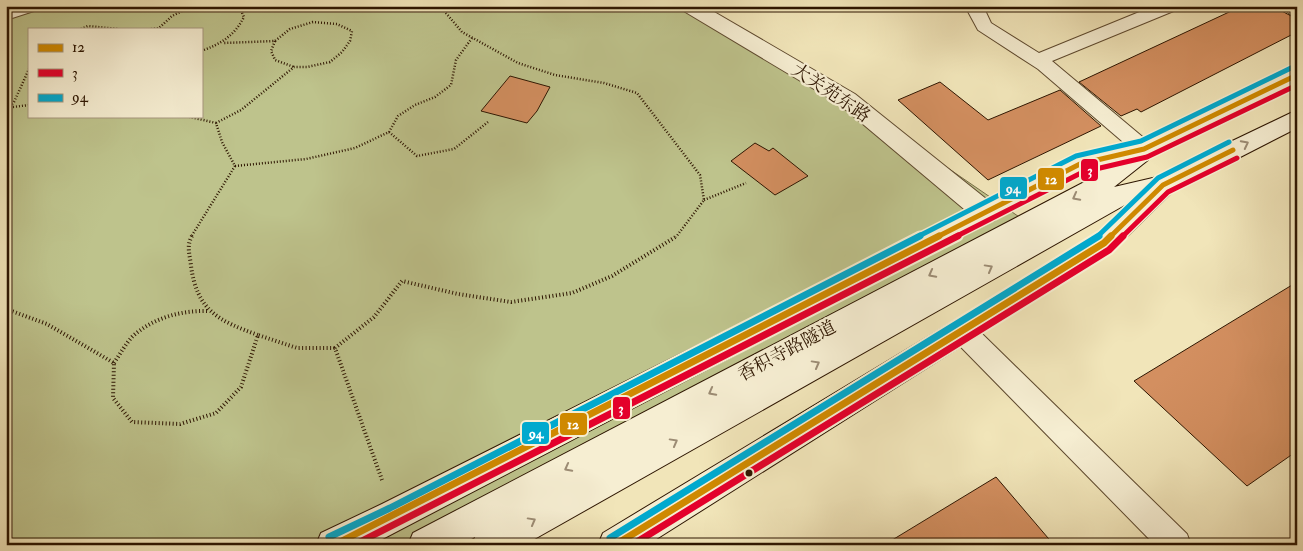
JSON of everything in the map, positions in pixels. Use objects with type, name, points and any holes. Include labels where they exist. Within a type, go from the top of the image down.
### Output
[{"type":"main road","points":[[6,14],[30,6]]},
{"type":"main road","name":"大关苑东路","points":[[689,6],[847,99],[986,213]]},
{"type":"main road","points":[[333,545],[394,516],[1080,164],[1144,150],[1297,75]]},
{"type":"main road","points":[[615,545],[1104,243],[1163,185],[1297,118]]},
{"type":"main road","name":"香积寺路隧道","points":[[425,545],[1101,184],[1144,150]]},
{"type":"main road","name":"香积寺路隧道","points":[[489,545],[1122,194],[1163,185]]},
{"type":"lane","points":[[974,6],[984,26],[1037,60],[1144,150]]},
{"type":"lane","points":[[1037,60],[1170,6]]},
{"type":"lane","points":[[1289,6],[1297,10]]},
{"type":"lane","points":[[961,330],[1176,545]]},
{"type":"path","points":[[159,28],[172,16],[192,6]]},
{"type":"path","points":[[224,43],[239,29],[244,17],[239,6]]},
{"type":"path","points":[[440,6],[462,32],[518,63],[555,75],[604,83],[637,92],[700,175],[704,200]]},
{"type":"path","points":[[327,21],[342,24],[352,31],[350,41],[342,52],[330,62],[307,67],[294,67],[274,60],[270,51],[275,41],[291,29],[309,22],[327,21]]},
{"type":"path","points":[[83,28],[88,26],[108,28]]},
{"type":"path","points":[[235,166],[316,157],[355,148],[389,132],[398,116],[435,97],[451,85],[456,60],[472,38]]},
{"type":"path","points":[[202,51],[224,43],[275,41]]},
{"type":"path","points":[[195,118],[216,123],[240,110],[294,67]]},
{"type":"path","points":[[13,107],[28,70]]},
{"type":"path","points":[[6,111],[13,107],[28,105]]},
{"type":"path","points":[[389,132],[417,156],[454,149],[488,122]]},
{"type":"path","points":[[216,123],[222,142],[235,166]]},
{"type":"path","points":[[235,166],[188,243],[193,282],[209,311],[228,324],[297,348],[335,348],[374,317],[402,280],[458,294],[512,302],[572,293],[612,276],[675,239],[704,200],[746,183]]},
{"type":"path","points":[[6,309],[47,324],[114,363]]},
{"type":"path","points":[[209,311],[194,310],[165,318],[134,335],[114,363],[113,398],[132,422],[180,424],[216,413],[241,387],[258,335]]},
{"type":"path","points":[[335,348],[394,516]]},
{"type":"green space","points":[[30,6],[689,6],[847,99],[1047,236],[438,545],[6,545],[6,14]]},
{"type":"building","points":[[1242,6],[1272,6],[1297,19],[1297,32],[1141,112],[1137,109],[1121,116],[1079,82]]},
{"type":"building","points":[[510,76],[550,87],[537,111],[527,123],[481,111]]},
{"type":"building","points":[[940,82],[988,120],[1060,90],[1101,126],[988,180],[898,100]]},
{"type":"building","points":[[755,143],[769,151],[773,148],[808,176],[775,195],[731,161]]},
{"type":"building","points":[[1297,282],[1297,451],[1247,486],[1134,381]]},
{"type":"building","points":[[996,477],[1054,545],[884,545]]},
{"type":"transit line","name":"94","points":[[329,537],[390,508],[1076,156],[1141,141],[1293,67]]},
{"type":"transit line","name":"12","points":[[334,545],[1080,164],[1144,149],[1297,75]]},
{"type":"transit line","name":"3","points":[[354,545],[1083,172],[1147,157],[1297,85]]},
{"type":"transit line","name":"94","points":[[610,538],[1099,236],[1158,178],[1229,142]]},
{"type":"transit line","name":"12","points":[[615,545],[1104,243],[1163,185],[1233,150]]},
{"type":"transit line","name":"3","points":[[632,545],[1109,250],[1168,192],[1237,158]]}]
